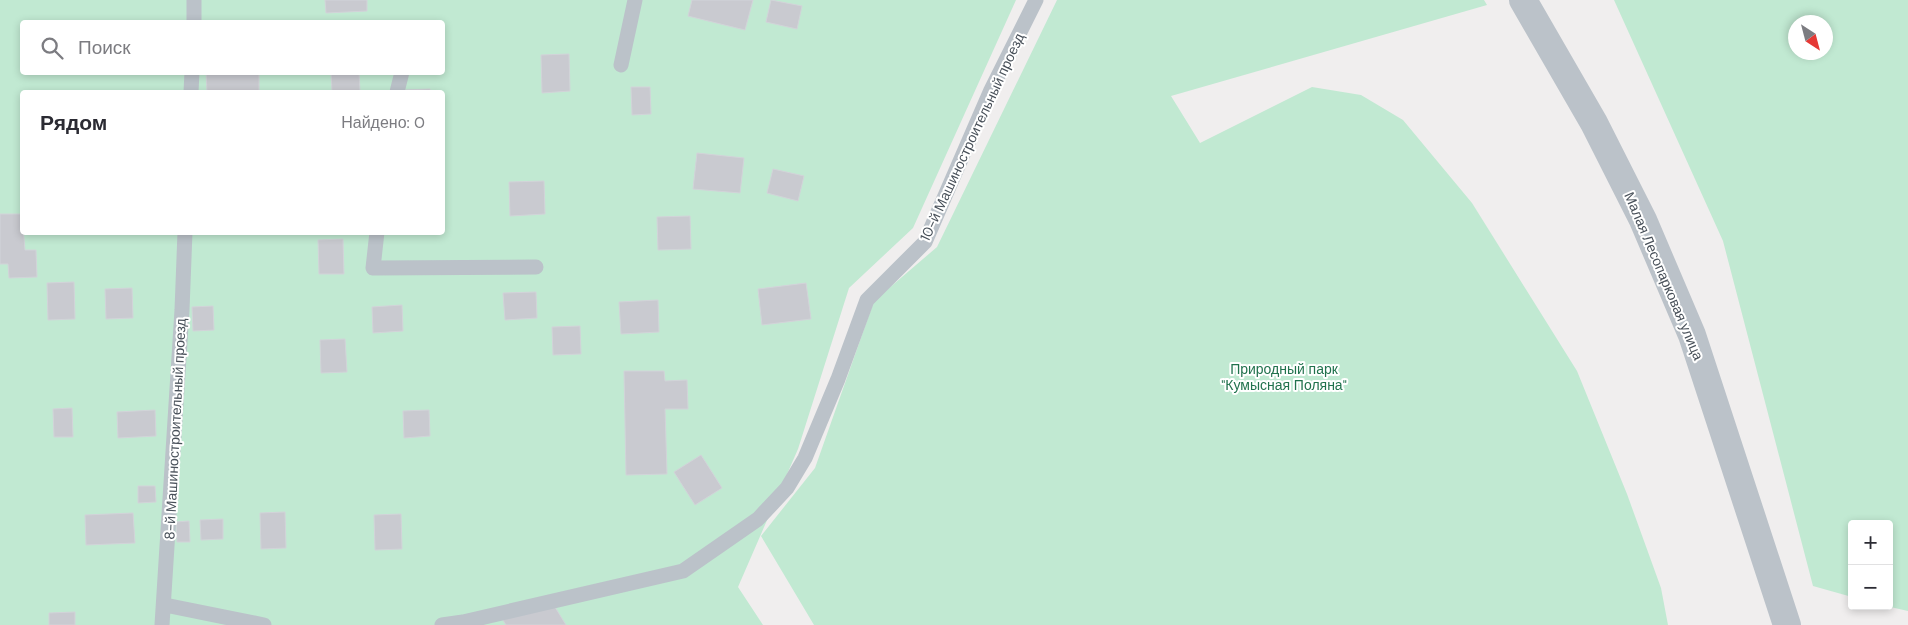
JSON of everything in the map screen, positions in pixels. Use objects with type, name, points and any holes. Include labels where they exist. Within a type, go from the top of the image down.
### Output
[{"type":"street","name":"Малая Лесопарковая улица","points":[[1523,0],[1598,132],[1643,220],[1692,335],[1787,625]]},
{"type":"lane","points":[[194,0],[194,20]]},
{"type":"lane","points":[[621,65],[635,0]]},
{"type":"lane","name":"10-й Машиностроительный проезд","points":[[442,625],[463,622],[684,571],[758,519],[787,488],[805,458],[838,379],[867,300],[925,242],[992,90],[1036,0]]},
{"type":"lane","points":[[191,90],[192,75]]},
{"type":"lane","points":[[398,90],[401,75]]},
{"type":"lane","name":"8-й Машиностроительный проезд","points":[[162,625],[185,235]]},
{"type":"lane","points":[[377,235],[373,268],[536,267]]},
{"type":"lane","points":[[164,605],[264,625]]},
{"type":"green space","points":[[0,0],[1016,0],[913,228],[849,288],[798,449],[738,587],[763,625],[0,625]]},
{"type":"green space","name":"Природный парк \"Кумысная Поляна\"","points":[[1057,0],[1484,0],[1487,5],[1171,96],[1200,143],[1312,87],[1361,95],[1403,120],[1472,203],[1577,371],[1627,494],[1661,588],[1668,625],[814,625],[761,536],[815,468],[874,301],[937,247]]},
{"type":"green space","points":[[1614,0],[1908,0],[1908,611],[1893,608],[1893,520],[1848,520],[1848,596],[1813,586],[1723,241]]},
{"type":"building","points":[[325,0],[367,0],[367,11],[326,13]]},
{"type":"building","points":[[692,0],[753,0],[745,30],[688,16]]},
{"type":"building","points":[[771,0],[802,6],[797,29],[766,22]]},
{"type":"building","points":[[569,54],[570,91],[542,93],[541,55]]},
{"type":"building","points":[[206,75],[259,75],[259,90],[207,90]]},
{"type":"building","points":[[331,75],[359,75],[360,90],[332,90]]},
{"type":"building","points":[[631,87],[650,87],[651,114],[632,115]]},
{"type":"building","points":[[697,153],[744,158],[740,193],[693,189]]},
{"type":"building","points":[[773,169],[804,176],[798,201],[767,193]]},
{"type":"building","points":[[544,181],[545,214],[510,216],[509,182]]},
{"type":"building","points":[[0,214],[20,214],[20,235],[24,235],[25,250],[36,250],[37,277],[9,278],[8,264],[0,264]]},
{"type":"building","points":[[690,216],[691,249],[658,250],[657,217]]},
{"type":"building","points":[[343,239],[344,274],[319,274],[318,240]]},
{"type":"building","points":[[74,282],[75,319],[48,320],[47,283]]},
{"type":"building","points":[[806,283],[811,319],[762,325],[758,289]]},
{"type":"building","points":[[132,288],[133,318],[106,319],[105,289]]},
{"type":"building","points":[[536,292],[537,318],[505,320],[503,293]]},
{"type":"building","points":[[658,300],[659,332],[621,334],[619,302]]},
{"type":"building","points":[[402,305],[403,331],[373,333],[372,307]]},
{"type":"building","points":[[213,306],[214,330],[193,331],[192,307]]},
{"type":"building","points":[[580,326],[581,354],[553,355],[552,327]]},
{"type":"building","points":[[345,339],[347,372],[321,373],[320,340]]},
{"type":"building","points":[[624,371],[664,371],[665,381],[687,380],[688,409],[665,409],[667,474],[626,475]]},
{"type":"building","points":[[72,408],[73,437],[54,437],[53,409]]},
{"type":"building","points":[[155,410],[156,436],[118,438],[117,412]]},
{"type":"building","points":[[429,410],[430,436],[404,438],[403,411]]},
{"type":"building","points":[[701,455],[722,488],[695,505],[674,472]]},
{"type":"building","points":[[138,486],[155,486],[156,502],[138,503]]},
{"type":"building","points":[[285,512],[286,548],[261,549],[260,513]]},
{"type":"building","points":[[133,513],[135,543],[86,545],[85,515]]},
{"type":"building","points":[[401,514],[402,549],[375,550],[374,515]]},
{"type":"building","points":[[223,519],[223,539],[201,540],[200,520]]},
{"type":"building","points":[[189,521],[190,542],[177,542],[176,522]]},
{"type":"building","points":[[555,607],[566,625],[506,625],[501,617]]},
{"type":"building","points":[[75,612],[75,625],[49,625],[49,613]]}]
